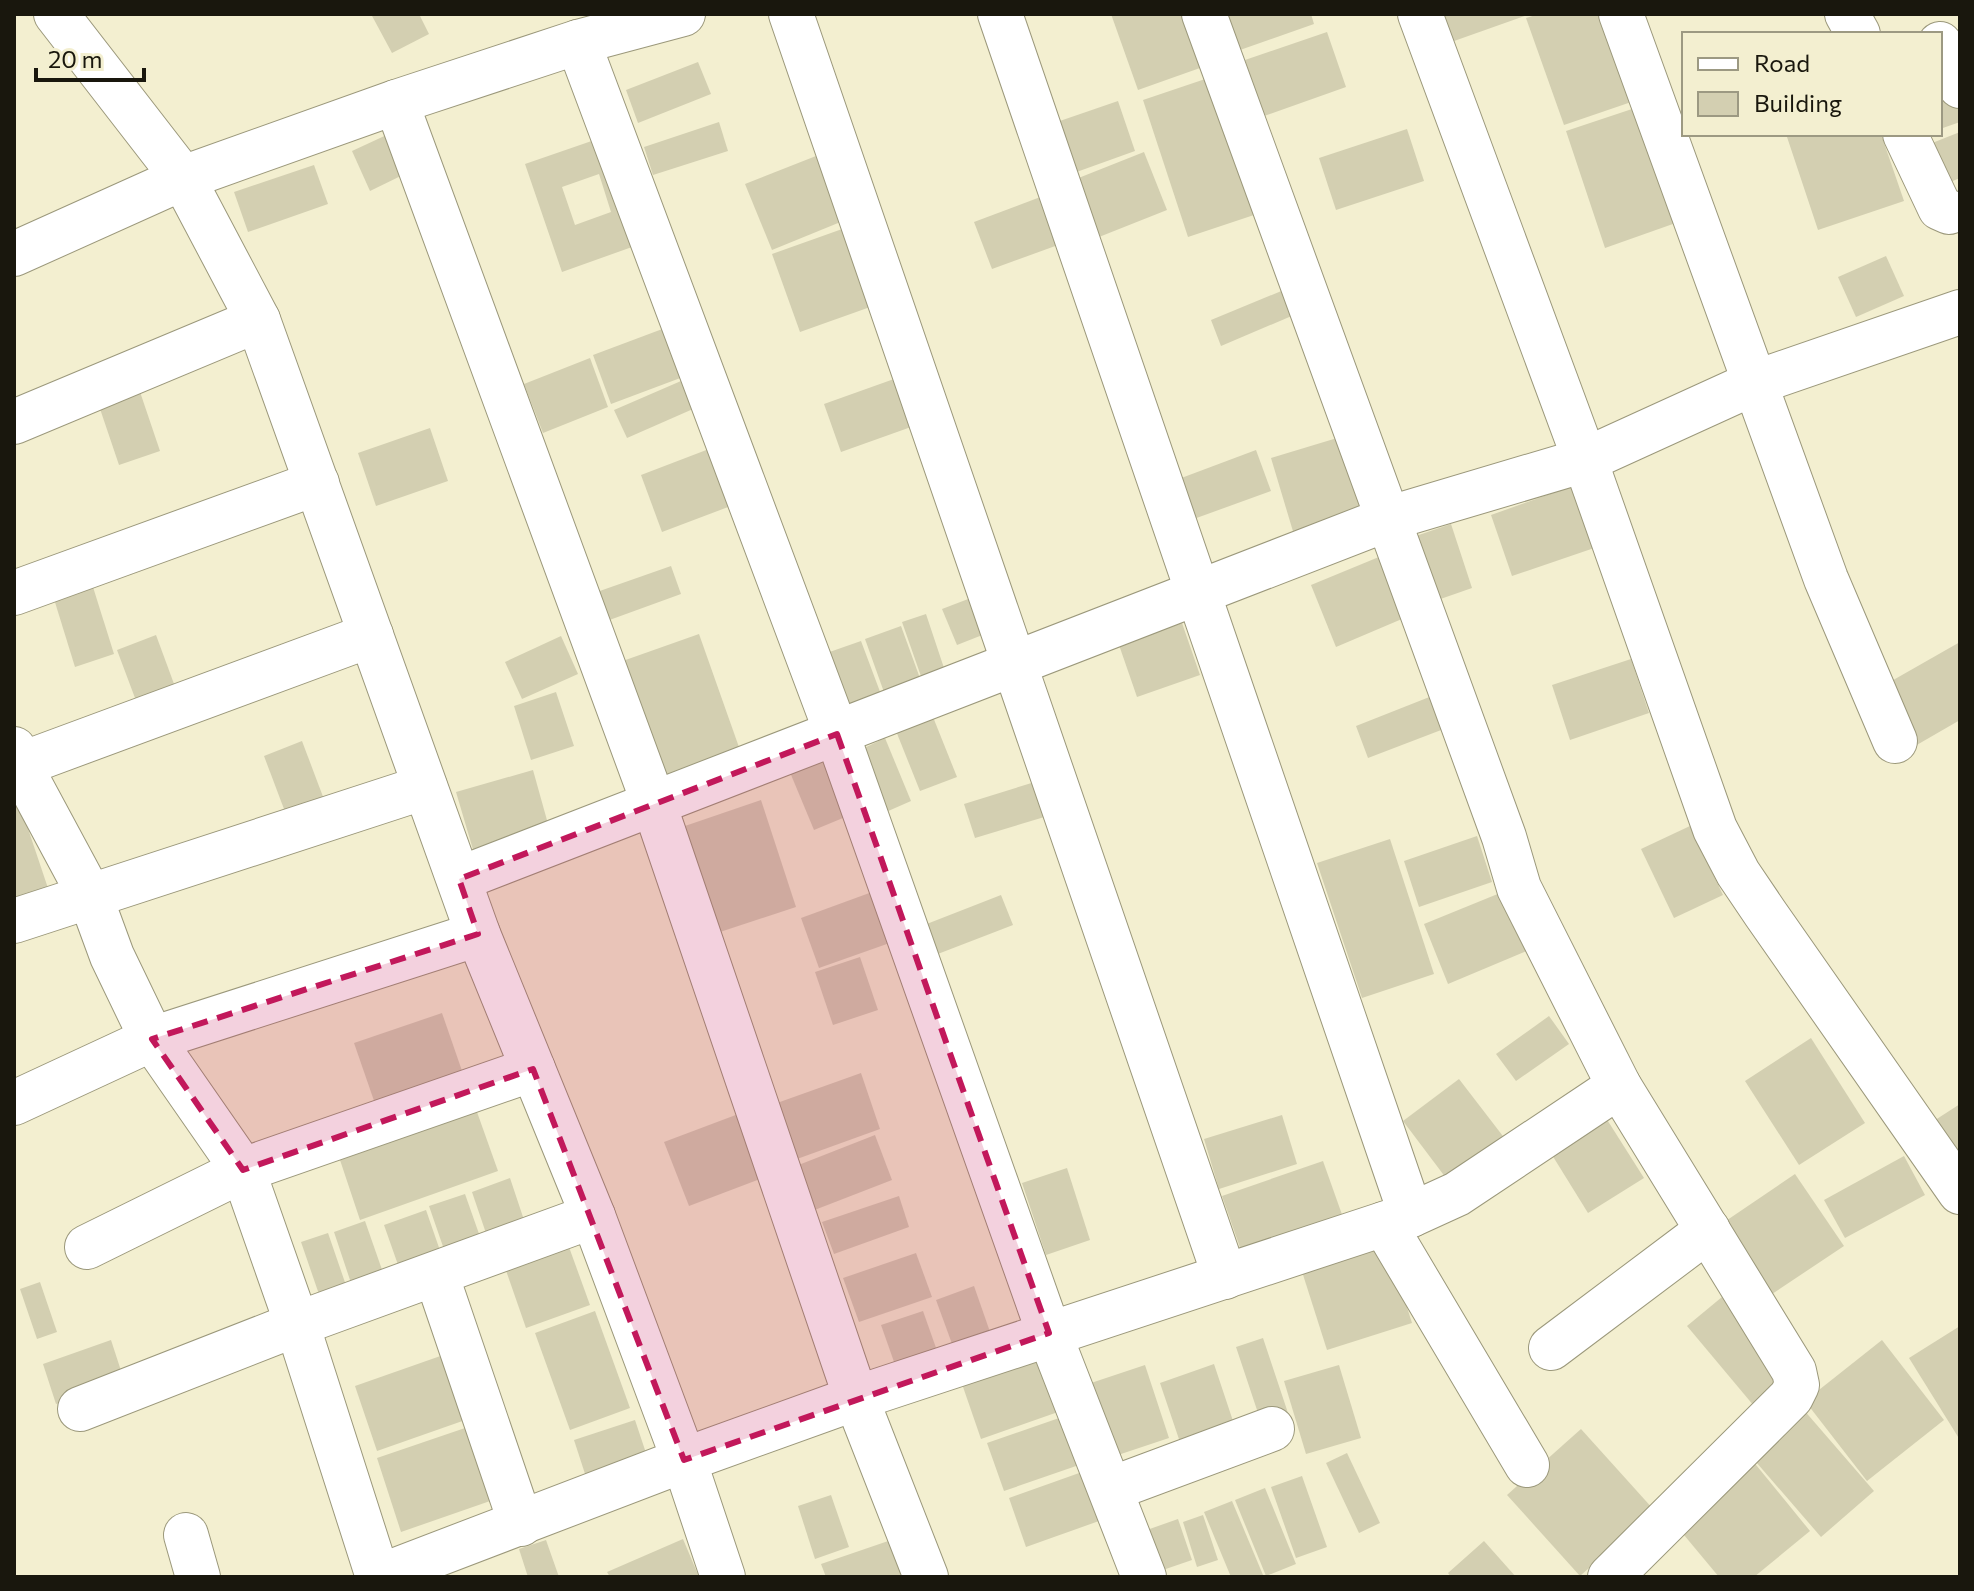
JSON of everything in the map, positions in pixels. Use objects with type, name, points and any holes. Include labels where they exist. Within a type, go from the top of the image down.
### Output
[{"type":"street","points":[[56,14],[183,178],[258,320],[478,934],[593,1216],[684,1460],[723,1577]]},
{"type":"street","points":[[14,254],[183,178],[396,102],[578,42],[683,14]]},
{"type":"street","points":[[791,14],[1225,1277]]},
{"type":"street","points":[[1000,14],[1198,593],[1397,1219],[1527,1465]]},
{"type":"street","points":[[1204,14],[1390,518],[1504,837],[1519,888],[1619,1086],[1794,1371],[1797,1385],[1791,1397],[1610,1577]]},
{"type":"street","points":[[1420,14],[1585,460],[1715,829],[1765,913],[1960,1192]]},
{"type":"street","points":[[1621,14],[1826,579],[1895,741]]},
{"type":"street","points":[[1847,14],[1857,32]]},
{"type":"street","points":[[578,42],[837,734],[1049,1333],[1144,1577]]},
{"type":"street","points":[[1942,48],[1960,86]]},
{"type":"street","points":[[396,102],[654,804],[856,1398],[926,1577]]},
{"type":"street","points":[[1906,136],[1940,208],[1956,219]]},
{"type":"street","points":[[459,879],[1390,518],[1585,460],[1754,383],[1960,312]]},
{"type":"street","points":[[14,422],[258,320]]},
{"type":"street","points":[[14,593],[317,483]]},
{"type":"street","points":[[371,635],[16,760],[90,896],[112,956],[152,1039],[243,1170],[297,1324],[378,1577],[856,1398],[1397,1219],[1457,1194],[1619,1086]]},
{"type":"street","points":[[14,921],[425,787]]},
{"type":"street","points":[[14,1103],[152,1039],[478,934]]},
{"type":"street","points":[[87,1247],[243,1170],[533,1069]]},
{"type":"street","points":[[80,1409],[297,1324],[593,1216]]},
{"type":"street","points":[[1551,1348],[1708,1230]]},
{"type":"street","points":[[436,1274],[521,1524]]},
{"type":"street","points":[[1111,1489],[1272,1429]]},
{"type":"street","points":[[186,1535],[198,1577]]},
{"type":"highlighted area","points":[[837,734],[1049,1333],[684,1460],[533,1069],[243,1170],[152,1039],[478,934],[459,879]]},
{"type":"building","points":[[371,14],[419,14],[429,34],[392,53]]},
{"type":"building","points":[[1111,14],[1197,14],[1214,63],[1138,90]]},
{"type":"building","points":[[1228,14],[1311,14],[1314,24],[1240,50]]},
{"type":"building","points":[[1428,14],[1530,14],[1440,46]]},
{"type":"building","points":[[1539,14],[1614,14],[1643,98],[1564,125],[1526,18]]},
{"type":"building","points":[[1327,32],[1346,87],[1264,116],[1245,60]]},
{"type":"building","points":[[698,62],[711,94],[638,123],[626,90]]},
{"type":"building","points":[[1223,73],[1269,210],[1188,237],[1143,100]]},
{"type":"building","points":[[1947,81],[1960,114],[1960,122],[1942,128],[1942,83]]},
{"type":"building","points":[[1118,101],[1135,151],[1071,174],[1054,123]]},
{"type":"building","points":[[1647,104],[1687,219],[1605,248],[1566,131]]},
{"type":"building","points":[[719,122],[728,151],[653,175],[644,147]]},
{"type":"building","points":[[1407,129],[1424,181],[1336,210],[1319,158]]},
{"type":"building","points":[[393,132],[411,171],[370,191],[352,151]]},
{"type":"building","points":[[1960,132],[1960,178],[1938,187],[1922,147]]},
{"type":"building","points":[[609,135],[646,242],[562,272],[525,164]],"holes":[[[599,174],[611,212],[575,225],[562,187]]]},
{"type":"building","points":[[1787,136],[1882,136],[1904,201],[1818,230]]},
{"type":"building","points":[[1144,152],[1167,210],[1099,237],[1076,179]]},
{"type":"building","points":[[816,156],[843,221],[772,250],[745,184]]},
{"type":"building","points":[[314,165],[328,204],[248,232],[234,192]]},
{"type":"building","points":[[1051,193],[1069,241],[992,269],[974,222]]},
{"type":"building","points":[[845,228],[873,306],[800,332],[772,254]]},
{"type":"building","points":[[1886,256],[1904,296],[1856,317],[1838,277]]},
{"type":"building","points":[[1291,287],[1301,312],[1221,346],[1211,320]]},
{"type":"building","points":[[673,325],[691,374],[611,404],[593,355]]},
{"type":"building","points":[[590,358],[608,407],[543,433],[524,384]]},
{"type":"building","points":[[894,379],[911,427],[841,452],[824,404]]},
{"type":"building","points":[[681,381],[693,409],[627,438],[614,410]]},
{"type":"building","points":[[137,383],[160,451],[119,465],[96,397]]},
{"type":"building","points":[[430,428],[448,481],[376,506],[358,453]]},
{"type":"building","points":[[1347,435],[1370,515],[1295,538],[1271,458]]},
{"type":"building","points":[[722,444],[744,501],[662,532],[641,475]]},
{"type":"building","points":[[1256,450],[1271,491],[1191,520],[1176,480]]},
{"type":"building","points":[[1578,484],[1600,546],[1512,576],[1491,515]]},
{"type":"building","points":[[1451,524],[1472,588],[1429,603],[1407,539]]},
{"type":"building","points":[[1391,552],[1416,613],[1336,647],[1311,585]]},
{"type":"building","points":[[671,566],[681,594],[604,622],[594,593]]},
{"type":"building","points":[[93,587],[114,654],[75,667],[54,599]]},
{"type":"building","points":[[976,596],[990,632],[957,645],[942,609]]},
{"type":"building","points":[[926,614],[946,674],[923,682],[902,622]]},
{"type":"building","points":[[1182,623],[1200,675],[1137,697],[1119,645]]},
{"type":"building","points":[[901,626],[921,681],[885,695],[865,639]]},
{"type":"building","points":[[699,634],[740,750],[658,779],[617,663]]},
{"type":"building","points":[[156,635],[177,692],[138,706],[117,650]]},
{"type":"building","points":[[561,636],[578,674],[522,699],[505,662]]},
{"type":"building","points":[[861,641],[882,697],[841,712],[821,655]]},
{"type":"building","points":[[1960,642],[1960,720],[1915,746],[1881,687]]},
{"type":"building","points":[[1631,659],[1649,713],[1570,740],[1552,685]]},
{"type":"building","points":[[556,692],[574,746],[531,760],[514,706]]},
{"type":"building","points":[[1437,694],[1449,727],[1368,758],[1356,726]]},
{"type":"building","points":[[933,717],[957,777],[920,791],[896,731]]},
{"type":"building","points":[[885,738],[911,801],[886,812],[860,750]]},
{"type":"building","points":[[302,741],[325,802],[287,817],[264,756]]},
{"type":"building","points":[[829,753],[855,813],[814,830],[789,770]]},
{"type":"building","points":[[533,770],[550,831],[474,853],[456,792]]},
{"type":"building","points":[[1051,777],[1061,812],[975,838],[964,804]]},
{"type":"building","points":[[17,796],[53,903],[14,916],[14,797]]},
{"type":"building","points":[[761,800],[796,907],[717,933],[682,827]]},
{"type":"building","points":[[1690,826],[1723,895],[1674,918],[1641,849]]},
{"type":"building","points":[[1477,836],[1492,882],[1419,907],[1404,861]]},
{"type":"building","points":[[1390,839],[1434,974],[1362,998],[1317,863]]},
{"type":"building","points":[[883,888],[901,939],[819,968],[801,918]]},
{"type":"building","points":[[1505,891],[1529,950],[1448,984],[1424,924]]},
{"type":"building","points":[[1001,895],[1013,925],[930,957],[919,927]]},
{"type":"building","points":[[860,957],[878,1010],[833,1025],[815,972]]},
{"type":"building","points":[[442,1013],[469,1091],[381,1121],[354,1043]]},
{"type":"building","points":[[1549,1016],[1569,1044],[1516,1081],[1496,1054]]},
{"type":"building","points":[[1811,1038],[1865,1123],[1799,1165],[1745,1081]]},
{"type":"building","points":[[861,1073],[880,1129],[797,1159],[777,1103]]},
{"type":"building","points":[[1459,1079],[1509,1144],[1452,1186],[1403,1121]]},
{"type":"building","points":[[1960,1104],[1960,1162],[1929,1124]]},
{"type":"building","points":[[1599,1107],[1644,1178],[1588,1213],[1544,1142]]},
{"type":"building","points":[[477,1112],[498,1171],[360,1220],[340,1160]]},
{"type":"building","points":[[741,1113],[765,1177],[689,1206],[664,1142]]},
{"type":"building","points":[[1282,1115],[1297,1164],[1219,1189],[1204,1139]]},
{"type":"building","points":[[875,1135],[892,1180],[812,1211],[796,1166]]},
{"type":"building","points":[[1904,1156],[1925,1195],[1845,1238],[1824,1200]]},
{"type":"building","points":[[1323,1161],[1345,1223],[1244,1259],[1222,1196]]},
{"type":"building","points":[[1067,1168],[1090,1240],[1046,1255],[1022,1183]]},
{"type":"building","points":[[1795,1174],[1844,1246],[1760,1302],[1711,1231]]},
{"type":"building","points":[[510,1178],[528,1232],[490,1245],[472,1192]]},
{"type":"building","points":[[465,1194],[484,1248],[448,1261],[429,1206]]},
{"type":"building","points":[[899,1196],[909,1227],[834,1254],[822,1222]]},
{"type":"building","points":[[426,1210],[445,1265],[403,1279],[384,1225]]},
{"type":"building","points":[[365,1221],[387,1284],[355,1295],[334,1232]]},
{"type":"building","points":[[1383,1232],[1412,1323],[1327,1350],[1298,1259]]},
{"type":"building","points":[[328,1233],[349,1294],[322,1303],[301,1242]]},
{"type":"building","points":[[565,1236],[590,1305],[526,1328],[502,1259]]},
{"type":"building","points":[[916,1253],[932,1297],[859,1322],[843,1278]]},
{"type":"building","points":[[40,1282],[57,1332],[37,1339],[20,1289]]},
{"type":"building","points":[[974,1286],[996,1349],[959,1363],[936,1300]]},
{"type":"building","points":[[1722,1297],[1789,1377],[1754,1406],[1687,1326]]},
{"type":"building","points":[[595,1311],[630,1408],[570,1430],[535,1333]]},
{"type":"building","points":[[923,1311],[941,1362],[899,1376],[881,1325]]},
{"type":"building","points":[[1960,1326],[1960,1440],[1909,1358]]},
{"type":"building","points":[[1263,1338],[1288,1413],[1261,1422],[1236,1347]]},
{"type":"building","points":[[111,1340],[124,1380],[56,1404],[43,1364]]},
{"type":"building","points":[[1882,1340],[1944,1420],[1867,1481],[1805,1401]]},
{"type":"building","points":[[449,1353],[471,1418],[377,1451],[355,1386]]},
{"type":"building","points":[[1040,1358],[1058,1412],[981,1439],[962,1384]]},
{"type":"building","points":[[1214,1364],[1238,1436],[1184,1454],[1160,1383]]},
{"type":"building","points":[[1145,1365],[1169,1438],[1112,1457],[1088,1384]]},
{"type":"building","points":[[1339,1365],[1361,1438],[1306,1454],[1284,1381]]},
{"type":"building","points":[[1803,1409],[1874,1491],[1821,1537],[1750,1455]]},
{"type":"building","points":[[1062,1417],[1079,1465],[1004,1491],[987,1443]]},
{"type":"building","points":[[635,1420],[648,1459],[587,1480],[574,1440]]},
{"type":"building","points":[[468,1427],[493,1500],[401,1532],[377,1458]]},
{"type":"building","points":[[1581,1429],[1654,1510],[1580,1576],[1507,1495]]},
{"type":"building","points":[[1347,1453],[1380,1523],[1359,1533],[1326,1463]]},
{"type":"building","points":[[1752,1460],[1810,1531],[1754,1577],[1719,1577],[1674,1523]]},
{"type":"building","points":[[1082,1472],[1099,1521],[1026,1547],[1009,1498]]},
{"type":"building","points":[[1302,1476],[1327,1547],[1296,1558],[1271,1487]]},
{"type":"building","points":[[1265,1488],[1296,1564],[1266,1576],[1235,1500]]},
{"type":"building","points":[[831,1495],[849,1547],[815,1559],[798,1506]]},
{"type":"building","points":[[1232,1501],[1263,1575],[1231,1577],[1204,1512]]},
{"type":"building","points":[[1203,1515],[1218,1560],[1197,1567],[1183,1522]]},
{"type":"building","points":[[1178,1519],[1192,1560],[1157,1572],[1144,1531]]},
{"type":"building","points":[[897,1538],[911,1577],[826,1577],[821,1564]]},
{"type":"building","points":[[683,1539],[699,1577],[610,1577],[607,1572]]},
{"type":"building","points":[[546,1540],[559,1577],[528,1577],[519,1549]]},
{"type":"building","points":[[1484,1541],[1516,1577],[1451,1577],[1448,1573]]}]
